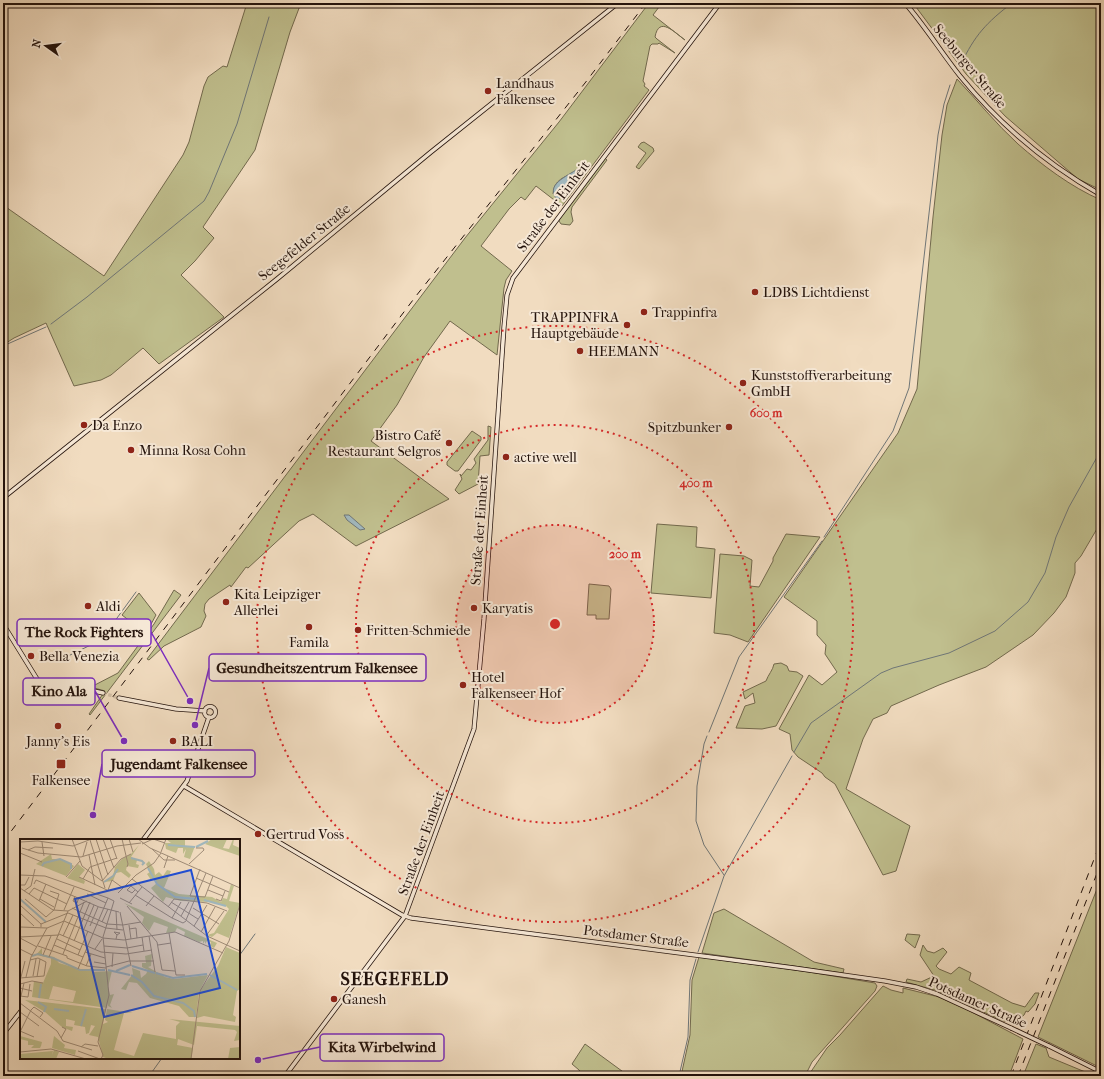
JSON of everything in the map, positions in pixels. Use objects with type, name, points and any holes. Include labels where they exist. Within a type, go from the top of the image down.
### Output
[{"type":"street","name":"Seegefelder Straße","points":[[3,498],[618,3]]},
{"type":"street","name":"Straße der Einheit","points":[[285,1076],[405,916],[475,725],[507,295],[511,282],[518,270],[720,3]]},
{"type":"street","name":"Seeburger Straße","points":[[905,3],[961,77],[995,114],[1048,160],[1101,195]]},
{"type":"street","points":[[3,624],[37,679],[45,686],[45,691],[49,695],[54,693],[56,689]]},
{"type":"street","points":[[45,686],[52,683],[55,685],[56,689]]},
{"type":"street","points":[[56,689],[86,689],[103,693]]},
{"type":"street","points":[[119,698],[176,709],[205,711]]},
{"type":"street","points":[[205,711],[206,708],[210,706],[215,709],[215,716],[209,717]]},
{"type":"street","points":[[205,711],[205,714],[209,717]]},
{"type":"street","points":[[144,839],[184,786],[192,768],[209,717]]},
{"type":"street","name":"Potsdamer Straße","points":[[184,786],[398,914],[794,968],[916,987],[937,994],[1101,1072]]},
{"type":"street","points":[[3,1034],[20,1012]]},
{"type":"shaded area","points":[[247,3],[301,3],[290,32],[255,150],[203,227],[214,238],[181,275],[224,317],[159,364],[143,348],[111,375],[101,380],[74,386],[46,323],[14,338],[3,345],[3,205],[104,276],[183,155],[189,142],[204,86],[208,77],[223,66],[227,67]]},
{"type":"shaded area","points":[[649,3],[662,3],[653,15],[685,40],[664,26],[660,27],[657,31],[655,37],[675,53],[659,43],[652,44],[650,46],[643,81],[645,84],[644,86],[649,90],[562,206],[536,186],[525,200],[521,197],[509,209],[481,246],[512,271],[506,280],[504,288],[497,355],[450,321],[424,357],[397,405],[371,441],[449,499],[356,546],[313,514],[299,521],[248,568],[246,567],[231,587],[230,585],[209,599],[205,604],[204,611],[206,616],[201,627],[164,646],[149,660],[147,659],[465,238],[559,122]],"holes":[[[576,171],[553,194],[555,185],[564,177]]]},
{"type":"shaded area","points":[[913,3],[1101,3],[1101,190],[1078,179],[1005,116],[966,74]]},
{"type":"shaded area","points":[[957,79],[1002,128],[1027,152],[1068,182],[1101,200],[1101,522],[1081,556],[1075,563],[1075,573],[1066,597],[1054,613],[1033,635],[986,667],[891,706],[887,713],[873,719],[863,739],[846,789],[910,826],[896,871],[883,875],[835,784],[822,773],[798,757],[792,750],[790,734],[779,729],[809,675],[822,685],[837,672],[825,654],[826,645],[817,635],[817,621],[784,597],[898,433],[917,389],[942,135],[947,105]]},
{"type":"shaded area","points":[[644,142],[653,148],[654,151],[639,169],[636,167],[646,153],[638,147]]},
{"type":"shaded area","points":[[605,158],[607,160],[572,207],[571,212],[573,221],[570,225],[561,224],[559,218]]},
{"type":"shaded area","points":[[488,426],[491,427],[489,455],[480,456],[478,484],[459,494],[455,490],[462,479],[460,474],[461,476],[467,469],[471,470],[476,463],[474,459],[488,440]]},
{"type":"shaded area","points":[[472,431],[481,437],[481,440],[458,471],[455,471],[447,465],[447,462]]},
{"type":"shaded area","points":[[657,524],[697,527],[696,547],[715,549],[711,598],[651,593]]},
{"type":"shaded area","points":[[786,534],[820,537],[748,642],[730,635],[714,633],[720,554],[744,556],[752,560],[750,586],[759,587]]},
{"type":"shaded area","points":[[589,584],[609,586],[611,589],[609,619],[596,619],[596,615],[587,615]]},
{"type":"shaded area","points":[[174,590],[181,595],[90,715],[89,714],[105,691],[91,687],[118,673],[154,624]]},
{"type":"shaded area","points":[[139,593],[156,615],[150,626],[144,632],[122,615]]},
{"type":"shaded area","points":[[781,663],[787,666],[789,671],[797,672],[803,676],[776,726],[762,729],[736,728],[745,706],[755,703],[753,693],[745,699],[743,692],[766,681],[774,664]]},
{"type":"shaded area","points":[[1101,879],[1101,1068],[1038,1037]]},
{"type":"shaded area","points":[[724,909],[814,962],[844,969],[843,973],[702,953],[714,913]]},
{"type":"shaded area","points":[[907,934],[920,935],[915,948],[905,940]]},
{"type":"shaded area","points":[[923,945],[927,951],[934,953],[943,948],[947,952],[936,966],[939,969],[951,974],[959,967],[971,973],[969,980],[1012,1003],[1025,1007],[1035,993],[1039,993],[1035,1004],[1016,1022],[1003,1021],[938,991],[906,982],[907,979],[921,982],[934,976],[920,955]]},
{"type":"shaded area","points":[[699,957],[809,972],[875,983],[877,986],[875,991],[812,1062],[805,1076],[681,1076],[690,1035],[692,980]]},
{"type":"shaded area","points":[[883,986],[903,993],[903,988],[939,997],[970,1011],[1023,1039],[1009,1076],[808,1076],[827,1048]]},
{"type":"shaded area","points":[[585,1044],[626,1074],[625,1076],[584,1076],[572,1064]]},
{"type":"shaded area","points":[[1036,1044],[1046,1048],[1049,1057],[1095,1076],[1023,1076]]},
{"type":"water","points":[[582,167],[559,199],[556,198],[554,188],[556,184]]},
{"type":"water","points":[[344,515],[349,515],[365,529],[360,530],[347,520]]},
{"type":"waterway","points":[[961,64],[976,37],[988,23],[1012,3]]},
{"type":"waterway","points":[[51,324],[87,297],[204,201],[237,124],[269,17]]},
{"type":"waterway","points":[[824,537],[893,431],[909,388],[938,135],[944,104],[950,85]]},
{"type":"waterway","points":[[3,346],[46,327]]},
{"type":"waterway","points":[[794,752],[811,723],[881,673],[893,668],[949,653],[995,631],[1028,602],[1045,573],[1056,537],[1069,507],[1101,450]]},
{"type":"waterway","points":[[709,732],[739,657],[822,541]]},
{"type":"waterway","points":[[64,658],[101,640],[136,592]]},
{"type":"waterway","points":[[707,736],[704,744],[697,786],[696,821],[704,845],[724,875]]},
{"type":"waterway","points":[[698,952],[724,876],[792,756]]},
{"type":"waterway","points":[[240,955],[255,934]]},
{"type":"waterway","points":[[679,1076],[688,1037],[690,980],[696,959]]},
{"type":"waterway","points":[[152,1072],[161,1059]]},
{"type":"tunnel","points":[[103,693],[119,698]]},
{"type":"railway","points":[[3,842],[416,296],[585,83],[646,3]]},
{"type":"railway","points":[[1011,1076],[1101,841]]},
{"type":"railway","points":[[1018,1076],[1101,863]]},
{"type":"place","name":"Landhaus Falkensee","points":[[488,91]]},
{"type":"place","name":"LDBS Lichtdienst","points":[[755,292]]},
{"type":"place","name":"Trappinfra","points":[[644,312]]},
{"type":"place","name":"TRAPPINFRA Hauptgebäude","points":[[627,325]]},
{"type":"place","name":"HEEMANN","points":[[580,351]]},
{"type":"place","name":"Kunststoffverarbeitung GmbH","points":[[743,383]]},
{"type":"place","name":"Da Enzo","points":[[84,425]]},
{"type":"place","name":"Spitzbunker","points":[[729,427]]},
{"type":"place","name":"Bistro Café Restaurant Selgros","points":[[449,443]]},
{"type":"place","name":"Minna Rosa Cohn","points":[[131,450]]},
{"type":"place","name":"active well","points":[[506,457]]},
{"type":"place","name":"Kita Leipziger Allerlei","points":[[226,602]]},
{"type":"place","name":"Aldi","points":[[88,606]]},
{"type":"place","name":"Karyatis","points":[[474,608]]},
{"type":"place","name":"Famila","points":[[309,627]]},
{"type":"place","name":"Fritten-Schmiede","points":[[358,630]]},
{"type":"place","name":"Bella Venezia","points":[[31,656]]},
{"type":"place","name":"Hotel Falkenseer Hof","points":[[463,685]]},
{"type":"place","name":"The Rock Fighters","points":[[190,701]]},
{"type":"place","name":"Gesundheitszentrum Falkensee","points":[[195,725]]},
{"type":"place","name":"Janny's Eis","points":[[58,726]]},
{"type":"place","name":"Kino Ala","points":[[124,741]]},
{"type":"place","name":"BALI","points":[[173,741]]},
{"type":"place","name":"Falkensee","points":[[61,764]]},
{"type":"place","name":"Jugendamt Falkensee","points":[[93,815]]},
{"type":"place","name":"Gertrud Voss","points":[[258,834]]},
{"type":"place","name":"Ganesh","points":[[334,999]]},
{"type":"place","name":"Kita Wirbelwind","points":[[258,1060]]},
{"type":"district","name":"SEEGEFELD","points":[[395,979]]}]
